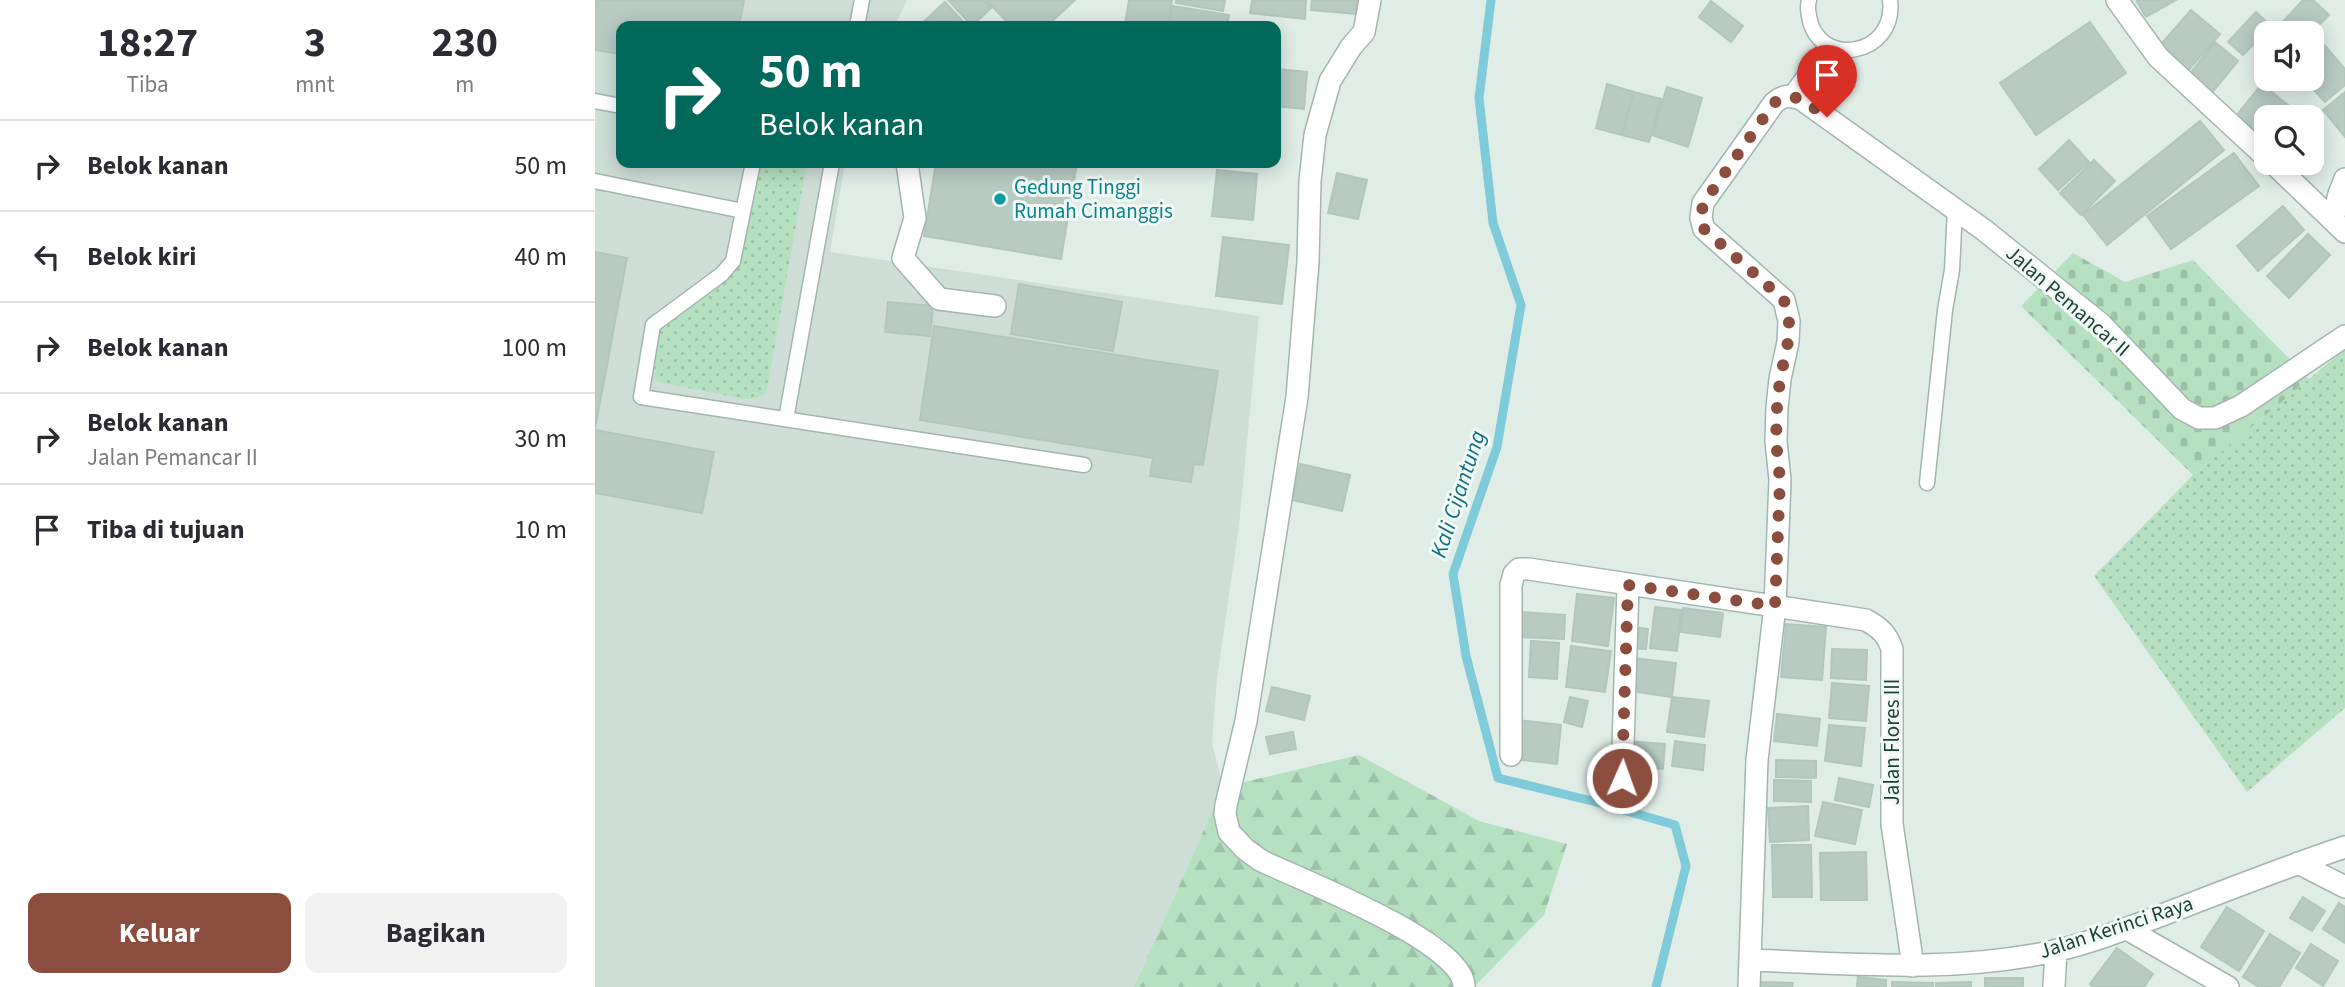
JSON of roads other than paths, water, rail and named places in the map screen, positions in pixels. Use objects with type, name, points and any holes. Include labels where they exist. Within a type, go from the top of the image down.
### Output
[{"type":"street","points":[[1370,0],[1364,32],[1351,47],[1330,81],[1315,135],[1297,397],[1245,721],[1224,814],[1229,832],[1245,849],[1268,864],[1392,921],[1418,936],[1456,967],[1464,978],[1464,987]]},
{"type":"street","points":[[2117,0],[2158,57],[2254,146]]},
{"type":"street","points":[[1749,987],[1756,760],[1775,606],[1780,480],[1776,441],[1777,408],[1789,321],[1784,300],[1704,229],[1701,218],[1703,204],[1774,103],[1781,97],[1790,95]]},
{"type":"street","name":"Jalan Pemancar II","points":[[1790,95],[1801,99],[1985,230],[2101,324],[2182,409],[2199,418],[2215,418],[2241,406],[2345,337]]},
{"type":"street","points":[[908,168],[915,218],[903,258],[939,299],[995,306]]},
{"type":"street","points":[[2286,175],[2339,226]]},
{"type":"street","points":[[2339,226],[2339,194],[2345,179]]},
{"type":"street","points":[[1511,755],[1511,585],[1514,574],[1519,569],[1775,606]]},
{"type":"street","points":[[1622,778],[1628,585]]},
{"type":"street","name":"Jalan Flores III","points":[[1775,606],[1866,621],[1880,628],[1888,637],[1892,649],[1892,824],[1913,966]]},
{"type":"street","name":"Jalan Kerinci Raya","points":[[1751,960],[1913,966],[1989,962],[2056,950],[2127,929],[2345,847]]},
{"type":"street","points":[[2298,863],[2345,887]]},
{"type":"street","points":[[2127,929],[2228,987]]},
{"type":"street","points":[[2054,987],[2056,950]]},
{"type":"lane","points":[[858,21],[862,0]]},
{"type":"lane","points":[[1809,0],[1807,4],[1811,28],[1827,45],[1850,52],[1872,44],[1888,26],[1890,0]]},
{"type":"lane","points":[[1790,95],[1827,45]]},
{"type":"lane","points":[[595,101],[616,105]]},
{"type":"lane","points":[[752,168],[733,261],[722,274],[653,325],[641,397],[1084,465]]},
{"type":"lane","points":[[786,419],[831,168]]},
{"type":"lane","points":[[595,181],[743,211]]},
{"type":"lane","points":[[1927,483],[1945,310],[1952,270],[1955,209]]},
{"type":"waterway","name":"Kali Cijantung","points":[[1491,0],[1479,98],[1493,223],[1521,305],[1497,447],[1453,574],[1466,656],[1498,778],[1675,825],[1686,866],[1656,987]]},
{"type":"place","name":"Gedung Tinggi Rumah Cimanggis","points":[[1000,199]]}]
